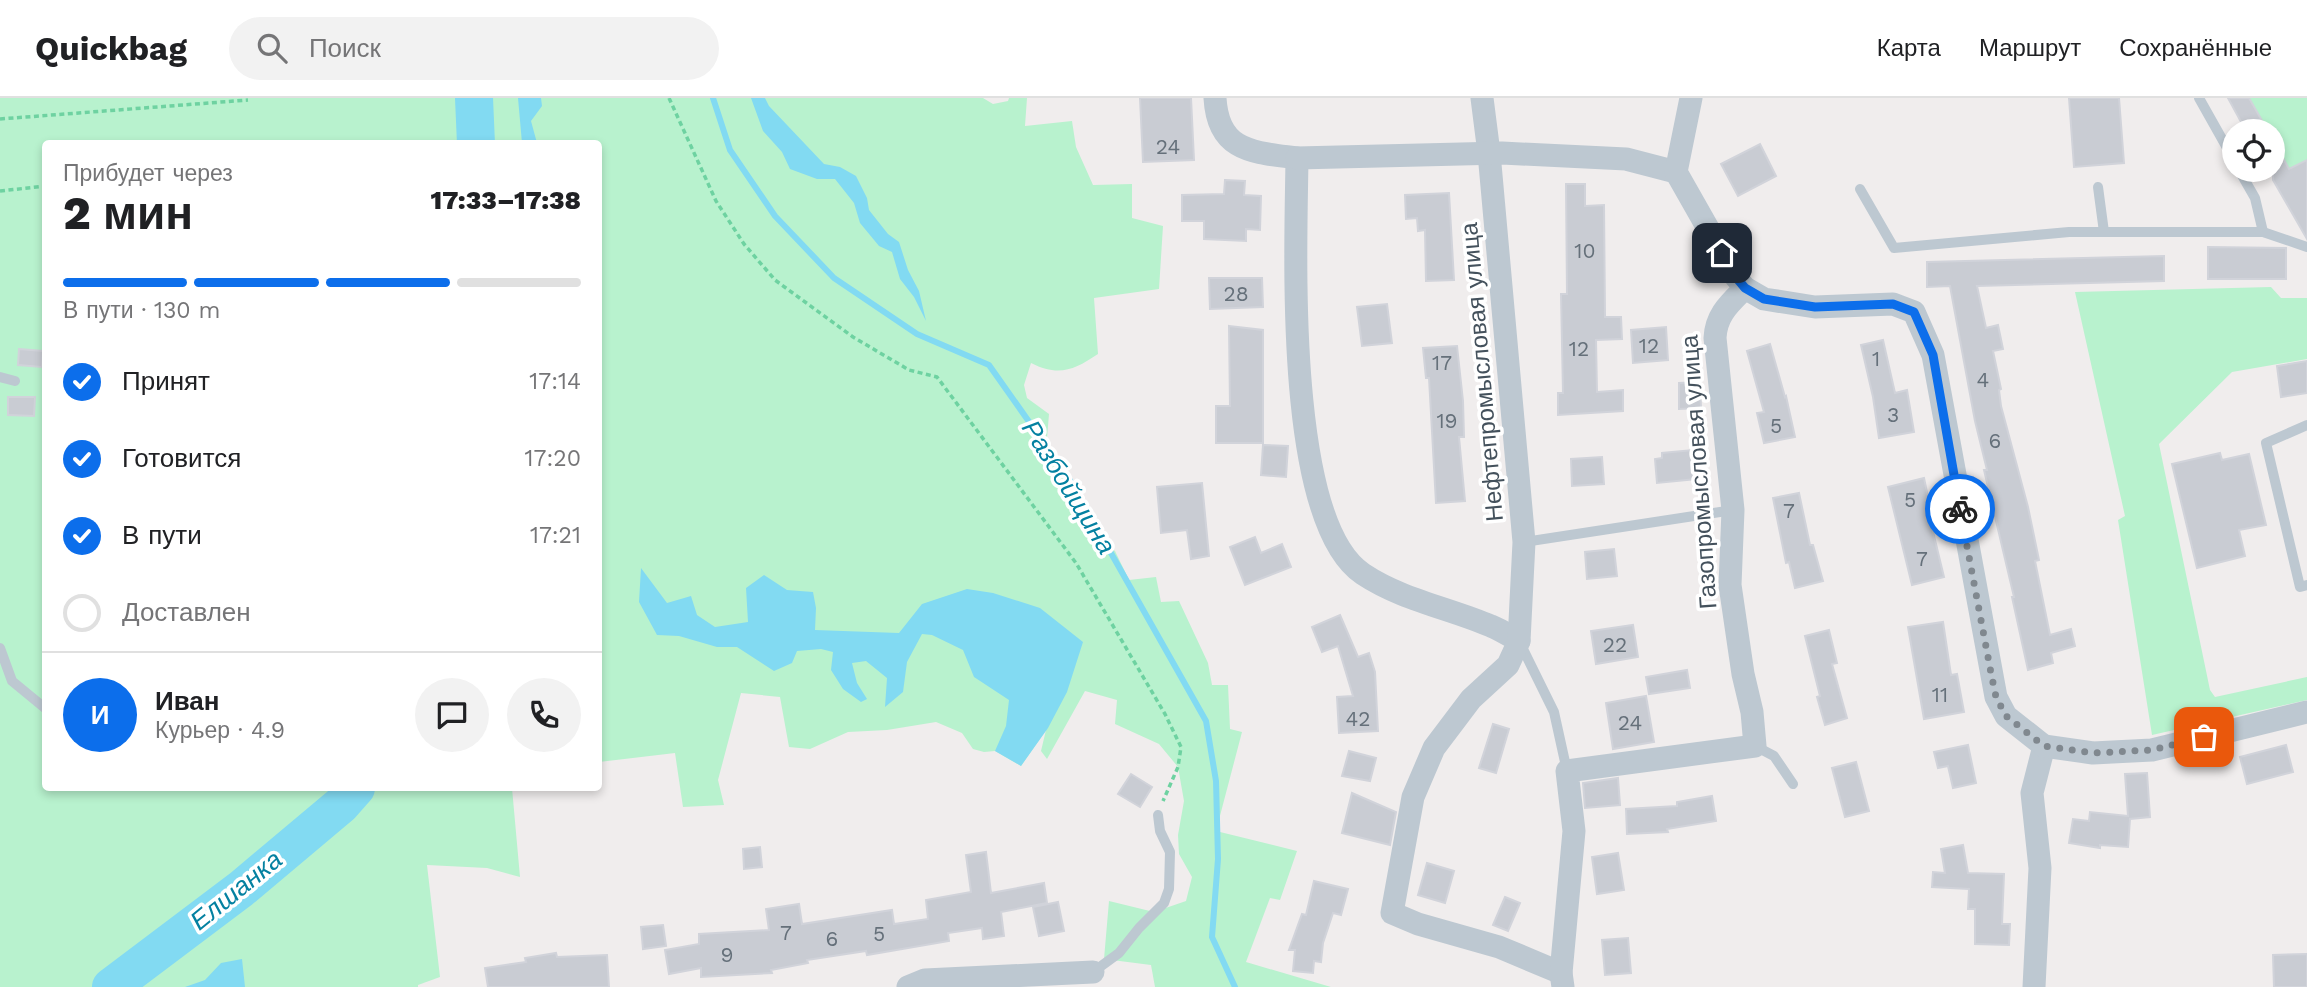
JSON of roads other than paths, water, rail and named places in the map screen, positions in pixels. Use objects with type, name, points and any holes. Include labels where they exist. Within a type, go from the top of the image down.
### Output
[{"type":"street","points":[[1215,98],[1216,118],[1231,141],[1252,152],[1297,158],[1489,153],[1626,159],[1676,172]]},
{"type":"street","name":"Нефтепромысловая улица","points":[[1482,98],[1524,542],[1519,642]]},
{"type":"street","points":[[1691,98],[1676,172],[1735,276],[1745,288],[1764,299],[1815,307],[1893,304],[1914,312],[1933,355],[1996,697],[2006,716],[2044,746],[2093,753],[2152,750],[2307,712]]},
{"type":"street","points":[[1297,158],[1296,304],[1302,410],[1323,513],[1339,547],[1361,573],[1403,595],[1492,626],[1519,642],[1508,665],[1471,699],[1434,748],[1413,797],[1392,913],[1418,924],[1499,947],[1562,980],[1574,831],[1567,771],[1755,746]]},
{"type":"street","name":"Газопромысловая улица","points":[[1745,288],[1725,307],[1715,323],[1715,338],[1733,510],[1730,584],[1742,674],[1752,712],[1755,746]]},
{"type":"street","points":[[2034,987],[2040,868],[2032,793],[2044,746]]},
{"type":"street","points":[[908,987],[925,980],[1093,972]]},
{"type":"lane","points":[[2199,98],[2222,139]]},
{"type":"lane","points":[[2246,182],[2255,198],[2263,232]]},
{"type":"lane","points":[[2098,187],[2104,232]]},
{"type":"lane","points":[[1860,189],[1894,248],[2069,232],[2263,232],[2307,247]]},
{"type":"lane","points":[[0,377],[15,381]]},
{"type":"lane","points":[[2307,425],[2266,443],[2300,587],[2307,585]]},
{"type":"lane","points":[[1524,542],[1733,510]]},
{"type":"lane","points":[[1519,642],[1554,712],[1567,771]]},
{"type":"lane","points":[[0,648],[12,681],[42,706]]},
{"type":"lane","points":[[1755,746],[1774,756],[1793,784]]},
{"type":"lane","points":[[1093,972],[1119,953],[1164,903],[1169,889],[1170,852],[1160,831],[1158,816]]},
{"type":"water","points":[[518,98],[541,98],[542,106],[531,121],[536,140],[522,140]]},
{"type":"water","points":[[751,98],[765,98],[769,106],[824,164],[840,167],[856,176],[867,198],[869,210],[888,234],[899,242],[908,270],[919,291],[926,321],[914,297],[900,279],[892,252],[879,246],[860,223],[854,203],[835,179],[817,179],[790,169],[782,152],[763,131]]},
{"type":"water","points":[[641,568],[667,603],[691,596],[697,615],[715,627],[748,622],[746,588],[764,575],[787,590],[813,592],[816,608],[815,630],[899,633],[922,604],[967,589],[993,593],[1040,608],[1083,642],[1067,692],[1048,728],[1021,766],[995,751],[1006,726],[1009,700],[974,677],[963,650],[932,635],[922,634],[907,662],[903,692],[885,707],[887,678],[866,661],[852,663],[857,683],[867,699],[861,702],[843,689],[831,670],[833,652],[821,649],[797,651],[792,663],[774,671],[737,647],[717,647],[679,636],[657,635],[639,602]]},
{"type":"water","points":[[242,959],[245,987],[185,987],[205,980],[221,963]]},
{"type":"waterway","name":"Елшанка","points":[[474,98],[476,140]]},
{"type":"waterway","name":"Разбойщина","points":[[713,98],[730,150],[775,216],[834,278],[917,334],[989,365],[1068,477],[1206,721],[1216,781],[1218,859],[1212,937],[1235,987]]},
{"type":"waterway","name":"Елшанка","points":[[111,987],[241,889],[341,805],[353,791]]}]
